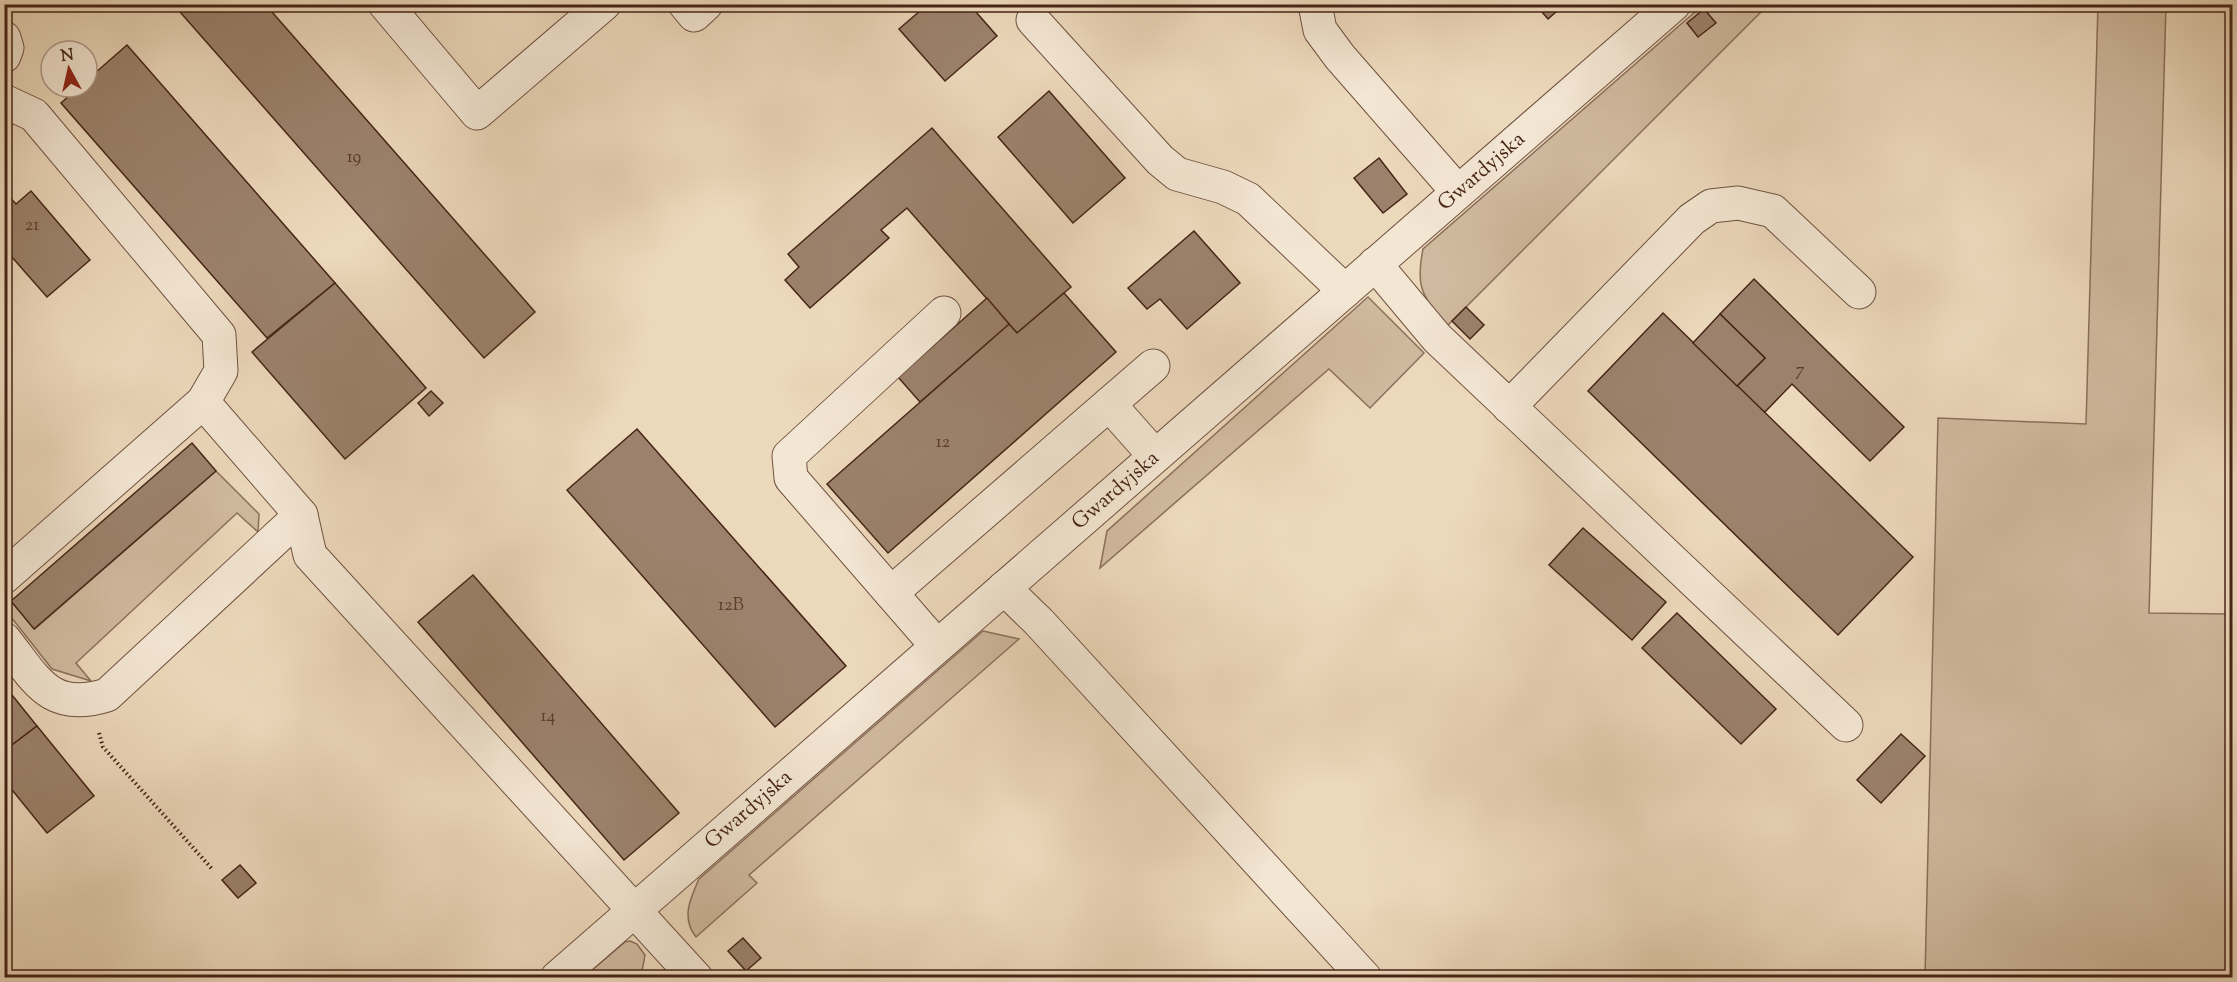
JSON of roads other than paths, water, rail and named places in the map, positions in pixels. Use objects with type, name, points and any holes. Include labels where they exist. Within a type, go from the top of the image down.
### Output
[{"type":"street","points":[[385,4],[477,112],[604,4]]},
{"type":"street","points":[[685,4],[694,15],[706,4]]},
{"type":"street","points":[[1315,4],[1320,30],[1340,57],[1458,192]]},
{"type":"street","name":"Gwardyjska","points":[[557,978],[1674,4]]},
{"type":"street","points":[[1032,20],[1160,160],[1177,174],[1223,187],[1248,199],[1345,291]]},
{"type":"street","points":[[4,38],[7,48],[4,56]]},
{"type":"street","points":[[4,101],[34,115],[219,335],[221,371],[203,402],[4,577]]},
{"type":"street","points":[[1509,407],[1692,219],[1711,206],[1738,203],[1773,211],[1860,292]]},
{"type":"street","points":[[1375,264],[1437,338],[1846,725]]},
{"type":"street","points":[[937,646],[791,478],[789,456],[944,314]]},
{"type":"street","points":[[891,593],[1153,366]]},
{"type":"street","points":[[203,402],[301,515],[310,555],[696,978]]},
{"type":"street","points":[[1109,404],[1155,456]]},
{"type":"street","points":[[4,639],[45,690],[74,702],[107,695],[301,515]]},
{"type":"street","points":[[1004,588],[1039,622],[1365,978]]}]
